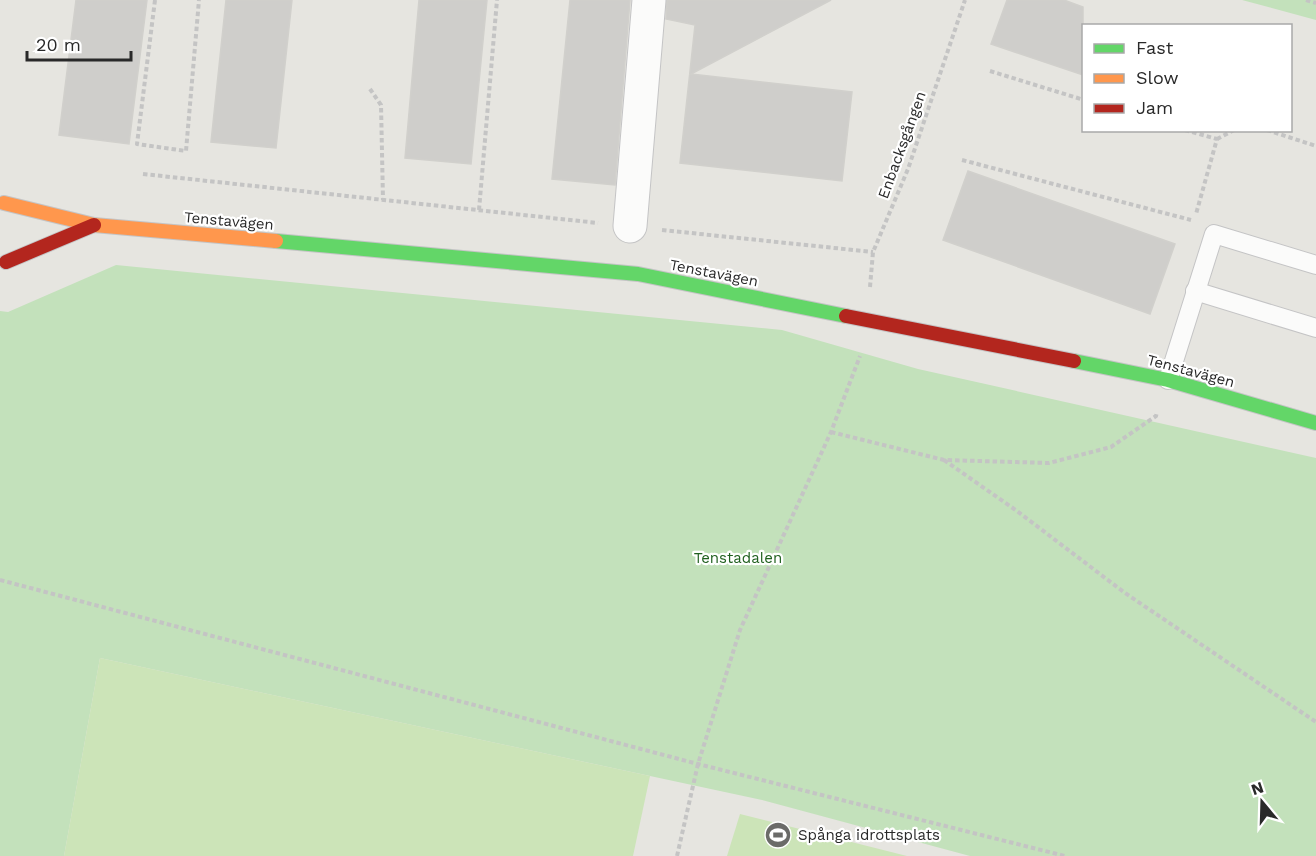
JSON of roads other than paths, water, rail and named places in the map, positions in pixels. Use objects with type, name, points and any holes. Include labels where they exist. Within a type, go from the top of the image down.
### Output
[{"type":"street","points":[[630,226],[649,0]]},
{"type":"street","points":[[2,201],[11,217]]},
{"type":"street","name":"Tenstavägen","points":[[2,201],[94,225],[638,274],[1168,380],[1316,423]]},
{"type":"street","name":"Tenstavägen","points":[[3,267],[94,225]]},
{"type":"street","points":[[3,267],[12,248]]},
{"type":"lane","points":[[1168,380],[1214,234],[1316,265]]},
{"type":"lane","points":[[1195,291],[1316,328]]},
{"type":"place","name":"Spånga idrottsplats","points":[[778,835]]},
{"type":"park label","name":"Tenstadalen","points":[[738,558]]}]
